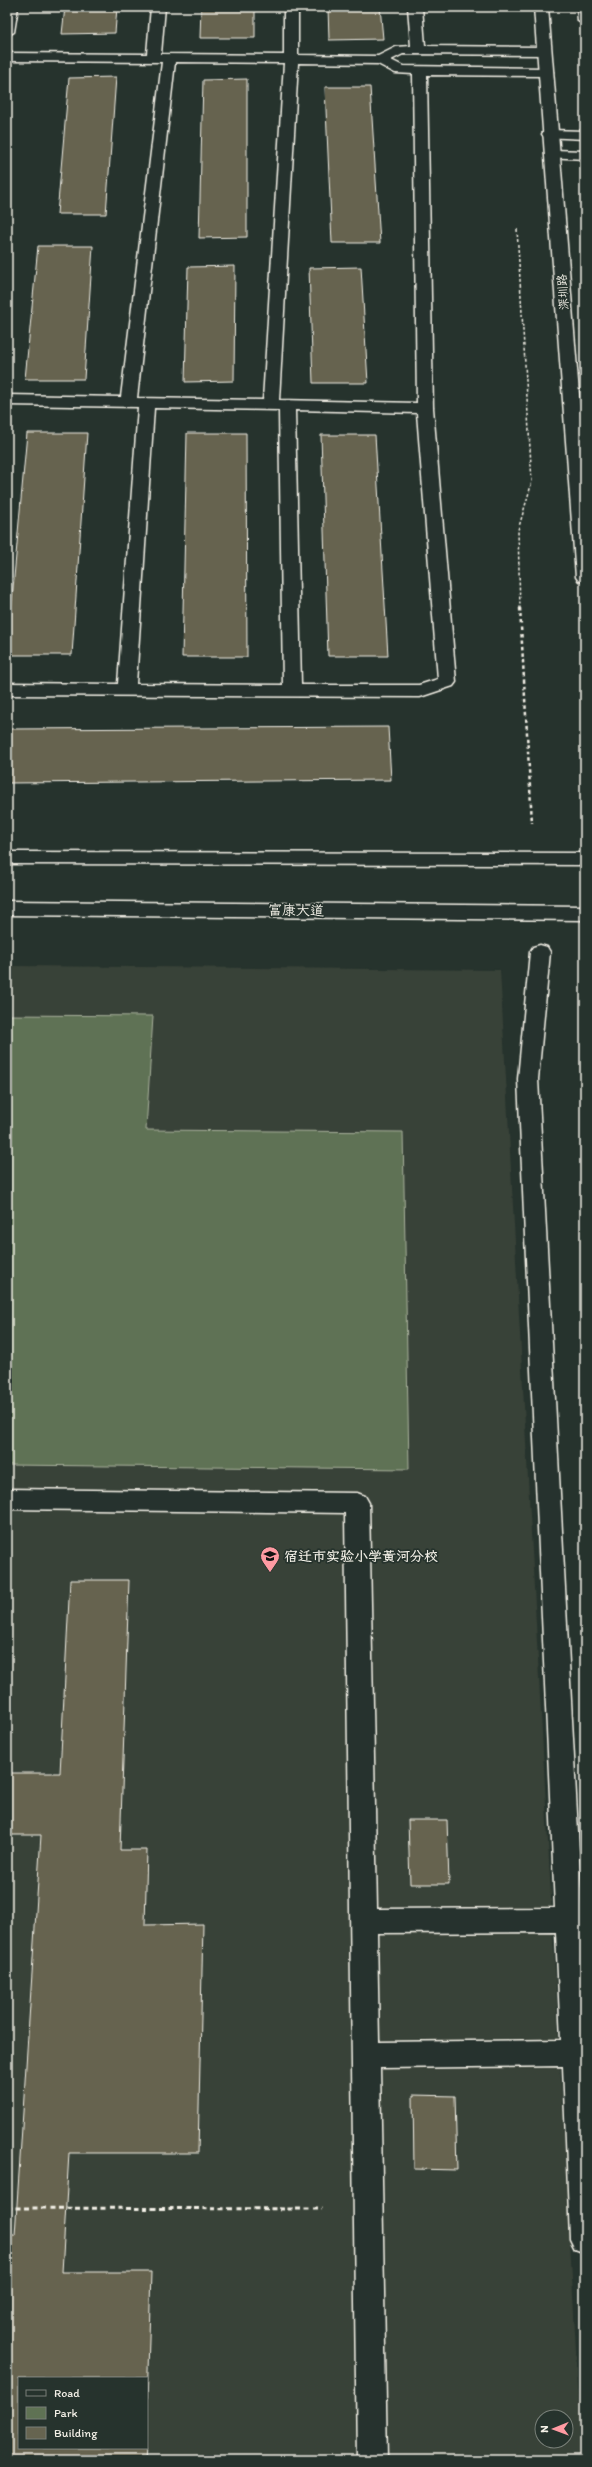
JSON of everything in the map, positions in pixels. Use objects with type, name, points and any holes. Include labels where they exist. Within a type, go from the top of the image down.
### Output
[{"type":"street","points":[[7,32],[11,7]]},
{"type":"street","points":[[154,58],[158,7]]},
{"type":"street","points":[[291,7],[291,59],[279,405],[292,691]]},
{"type":"street","points":[[415,7],[418,50]]},
{"type":"street","name":"深圳路","points":[[541,7],[549,134],[552,154],[585,577]]},
{"type":"street","points":[[584,7],[585,21]]},
{"type":"street","points":[[380,60],[401,50],[544,52]]},
{"type":"street","points":[[7,57],[380,60],[400,70],[546,72]]},
{"type":"street","points":[[128,403],[169,58]]},
{"type":"street","points":[[7,689],[420,691],[447,682],[425,408],[420,70]]},
{"type":"street","points":[[549,134],[585,135]]},
{"type":"street","points":[[552,154],[585,155]]},
{"type":"street","points":[[7,400],[425,408]]},
{"type":"street","points":[[127,690],[146,403]]},
{"type":"street","points":[[7,858],[585,859]]},
{"type":"street","name":"富康大道","points":[[7,908],[585,913]]},
{"type":"street","points":[[540,952],[528,1079],[577,1920],[585,2240]]},
{"type":"street","points":[[7,1499],[357,1503],[372,2460]]},
{"type":"street","points":[[364,1921],[577,1920]]},
{"type":"street","points":[[365,2055],[580,2053]]},
{"type":"path","points":[[517,222],[532,482],[518,530],[517,551],[534,859]]},
{"type":"path","points":[[7,2208],[368,2210]]},
{"type":"shaded area","name":"宿迁市实验小学黄河分校","points":[[7,966],[500,970],[582,2460],[7,2460]]},
{"type":"green space","points":[[7,1015],[153,1016],[146,1130],[403,1132],[409,1469],[7,1465]]},
{"type":"building","points":[[65,7],[117,7],[115,33],[62,34]]},
{"type":"building","points":[[201,7],[255,7],[255,38],[200,38]]},
{"type":"building","points":[[328,7],[380,7],[383,39],[329,40]]},
{"type":"building","points":[[116,77],[106,214],[57,214],[69,78]]},
{"type":"building","points":[[247,79],[247,237],[199,238],[203,80]]},
{"type":"building","points":[[325,87],[370,87],[380,243],[332,243]]},
{"type":"building","points":[[38,246],[93,246],[84,379],[25,379]]},
{"type":"building","points":[[235,266],[234,381],[185,382],[188,267]]},
{"type":"building","points":[[361,267],[368,383],[313,383],[309,268]]},
{"type":"building","points":[[27,433],[87,433],[72,655],[7,655]]},
{"type":"building","points":[[187,433],[246,433],[247,657],[182,657]]},
{"type":"building","points":[[321,435],[375,435],[388,656],[328,656]]},
{"type":"building","points":[[388,727],[391,780],[7,783],[7,729]]},
{"type":"building","points":[[70,1580],[129,1580],[120,1850],[147,1850],[145,1925],[203,1924],[198,2153],[69,2153],[62,2272],[151,2272],[148,2377],[18,2377],[18,2449],[146,2449],[145,2460],[7,2460],[7,2235],[15,2235],[41,1835],[7,1835],[7,1773],[60,1773]]},
{"type":"building","points":[[408,1820],[447,1820],[449,1884],[410,1884]]},
{"type":"building","points":[[413,2095],[455,2096],[457,2170],[414,2169]]},
{"type":"place","name":"宿迁市实验小学黄河分校","points":[[270,1573]]}]
